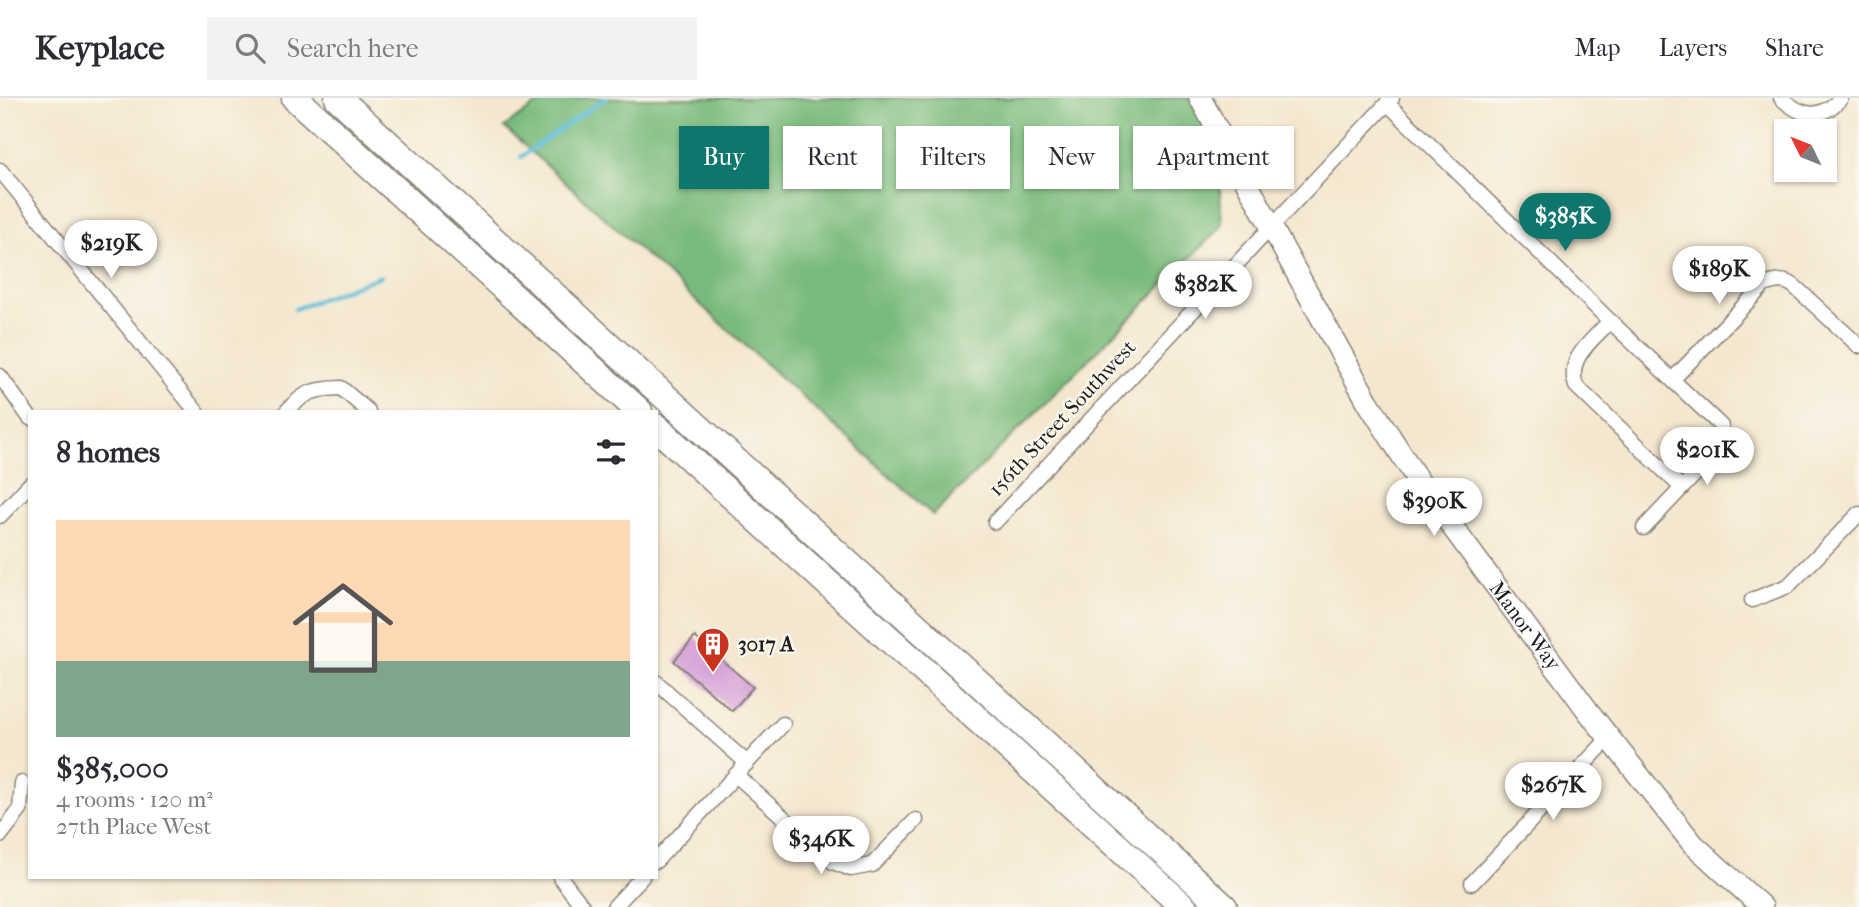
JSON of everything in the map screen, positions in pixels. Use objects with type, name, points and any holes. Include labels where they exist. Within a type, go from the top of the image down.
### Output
[{"type":"highway","points":[[295,98],[638,410]]},
{"type":"highway","points":[[338,98],[1224,907]]},
{"type":"highway","points":[[658,429],[1184,907]]},
{"type":"street","name":"Manor Way","points":[[1200,98],[1368,402],[1417,480],[1609,738],[1693,844],[1762,907]]},
{"type":"street","points":[[1781,98],[1801,113],[1819,113],[1841,98]]},
{"type":"street","name":"156th Street Southwest","points":[[995,522],[1390,100]]},
{"type":"street","points":[[1390,100],[1610,321],[1721,426],[1722,439],[1718,450],[1644,528]]},
{"type":"street","points":[[0,170],[195,410]]},
{"type":"street","points":[[1674,379],[1764,285],[1787,281],[1859,346]]},
{"type":"street","points":[[1610,321],[1576,359],[1571,373],[1576,386],[1682,488]]},
{"type":"street","points":[[0,376],[28,415]]},
{"type":"street","points":[[288,410],[299,398],[317,389],[341,388],[367,410]]},
{"type":"street","points":[[0,516],[28,486]]},
{"type":"street","points":[[1752,600],[1788,586],[1859,514]]},
{"type":"street","points":[[658,684],[747,764]]},
{"type":"street","points":[[658,860],[783,724]]},
{"type":"street","points":[[1472,883],[1609,738]]},
{"type":"street","points":[[736,775],[833,862],[851,869],[872,865],[916,820]]},
{"type":"street","points":[[0,836],[20,810],[22,783]]},
{"type":"street","points":[[562,879],[583,907]]},
{"type":"street","points":[[614,907],[640,879]]},
{"type":"green space","points":[[546,98],[1215,98],[1217,126],[1133,126],[1133,189],[1220,189],[1222,226],[933,515],[504,127]]},
{"type":"building","name":"3017 A","points":[[695,637],[753,687],[732,711],[674,661]]},
{"type":"waterway","points":[[521,157],[606,98]]},
{"type":"waterway","points":[[295,309],[381,276]]},
{"type":"place","name":"3017 A","points":[[713,674]]}]
